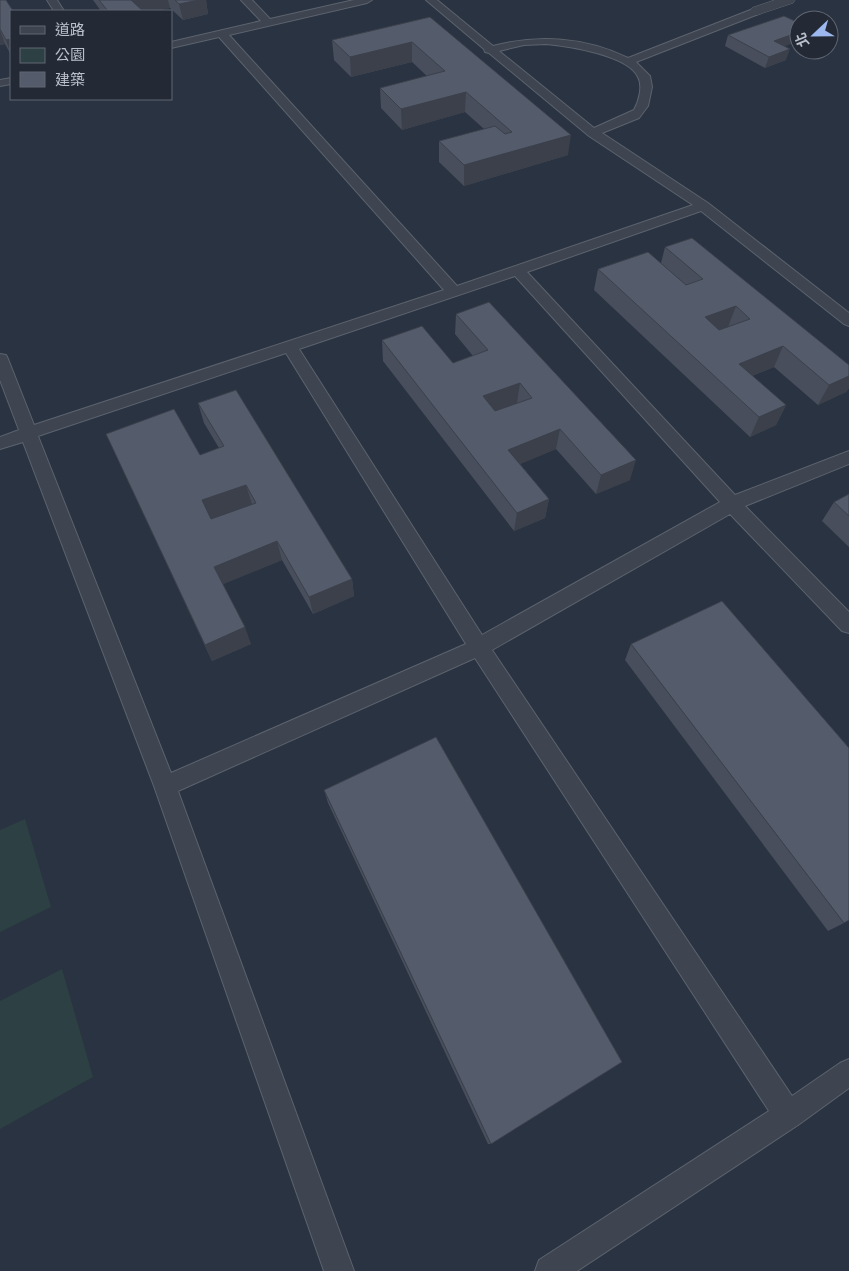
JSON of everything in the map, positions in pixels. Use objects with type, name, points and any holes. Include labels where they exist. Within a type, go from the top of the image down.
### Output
[{"type":"street","points":[[757,11],[788,0]]},
{"type":"lane","points":[[246,0],[267,22]]},
{"type":"lane","points":[[172,45],[367,0]]},
{"type":"lane","points":[[431,0],[489,50],[593,133],[702,206],[849,321]]},
{"type":"lane","points":[[629,62],[757,11]]},
{"type":"lane","points":[[222,34],[454,292]]},
{"type":"lane","points":[[489,50],[520,42],[561,42],[598,50],[629,62],[642,73],[647,84],[644,102],[636,114],[593,133]]},
{"type":"lane","points":[[0,443],[454,292],[702,206]]},
{"type":"lane","points":[[518,270],[732,504],[849,625]]},
{"type":"lane","points":[[289,346],[479,647],[788,1115]]},
{"type":"lane","points":[[0,359],[165,786],[339,1271]]},
{"type":"lane","points":[[165,786],[479,647],[732,504],[849,456]]},
{"type":"lane","points":[[550,1271],[788,1115],[849,1072]]},
{"type":"green space","points":[[25,819],[51,907],[0,932],[0,830]]},
{"type":"green space","points":[[62,969],[93,1077],[0,1129],[0,1001]]},
{"type":"building","points":[[0,0],[6,0],[12,10],[10,10],[10,39],[6,40],[0,29]]},
{"type":"building","points":[[99,0],[131,0],[142,10],[107,10]]},
{"type":"building","points":[[175,0],[199,0],[179,4]]},
{"type":"building","points":[[784,16],[789,18],[789,36],[774,41],[789,49],[769,57],[728,35]]},
{"type":"building","points":[[430,17],[571,135],[464,165],[439,141],[495,126],[505,134],[512,132],[466,92],[401,109],[380,88],[445,71],[412,42],[350,57],[332,40]]},
{"type":"building","points":[[692,238],[849,365],[849,376],[829,385],[783,346],[739,364],[786,405],[759,417],[598,269],[648,252],[686,285],[703,279],[665,247]],"holes":[[[736,306],[750,319],[719,330],[705,317]]]},
{"type":"building","points":[[489,302],[636,460],[601,475],[560,429],[508,450],[549,499],[517,513],[382,340],[422,326],[453,363],[488,350],[456,314]],"holes":[[[520,383],[532,398],[495,411],[483,396]]]},
{"type":"building","points":[[236,390],[352,579],[309,597],[277,541],[214,567],[245,627],[205,645],[106,434],[174,409],[200,455],[224,446],[198,403]],"holes":[[[246,485],[256,503],[211,519],[202,500]]]},
{"type":"building","points":[[849,494],[849,516],[834,502]]},
{"type":"building","points":[[722,601],[849,748],[849,920],[844,923],[631,644]]},
{"type":"building","points":[[436,737],[622,1062],[491,1144],[324,790]]}]
